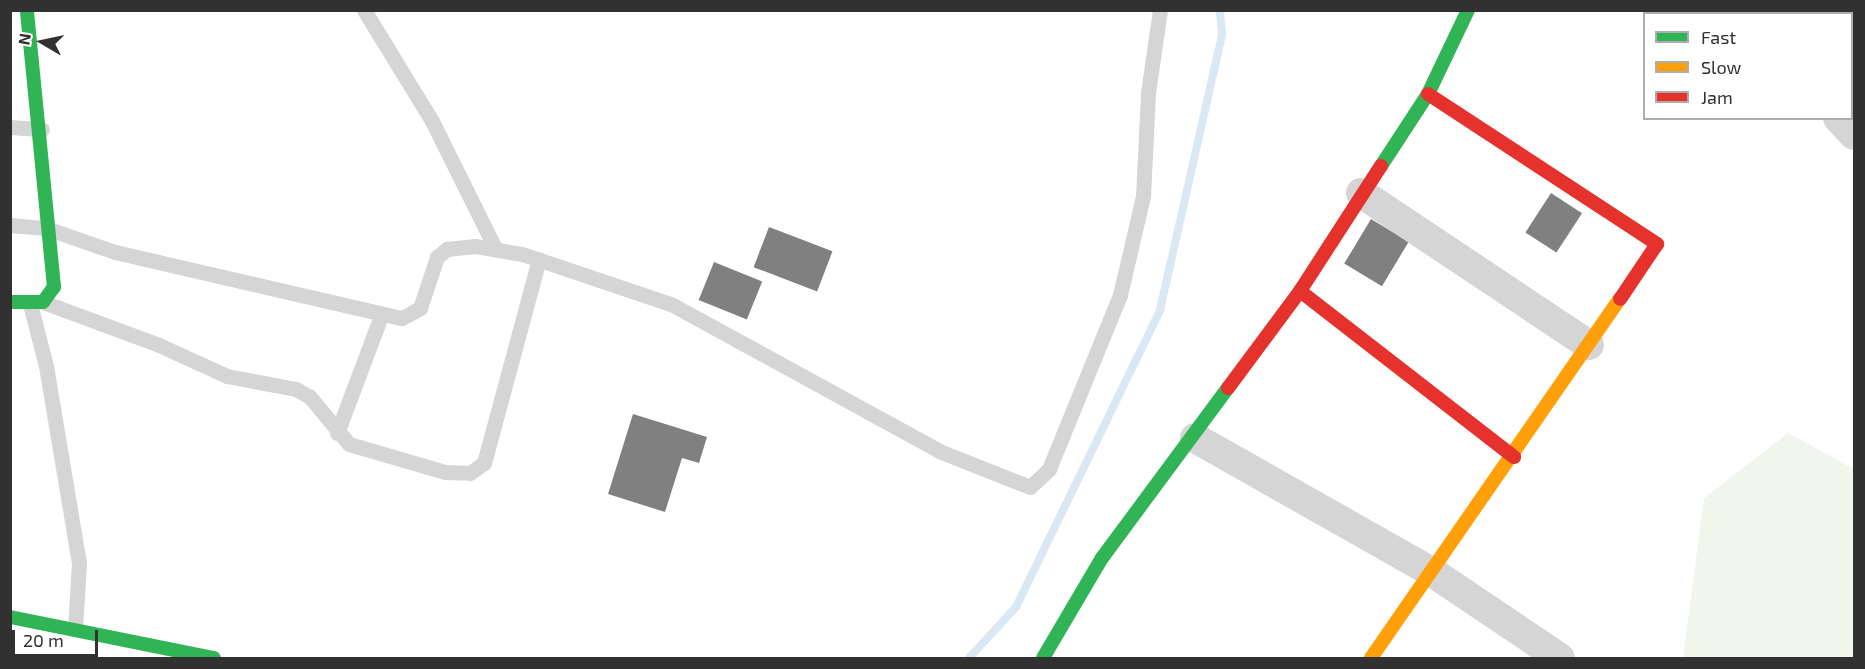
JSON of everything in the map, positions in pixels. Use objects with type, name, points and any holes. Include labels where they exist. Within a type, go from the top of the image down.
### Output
[{"type":"street","points":[[10,302],[36,303],[54,287],[46,228],[42,129],[27,10]]},
{"type":"street","points":[[1043,658],[1102,558],[1195,438],[1300,291],[1360,193],[1428,94],[1468,10]]},
{"type":"street","points":[[1371,658],[1514,457],[1655,248],[1656,240],[1428,94]]},
{"type":"street","points":[[1841,120],[1854,135]]},
{"type":"street","points":[[1360,193],[1589,345]]},
{"type":"street","points":[[1300,291],[1514,457]]},
{"type":"street","points":[[1195,438],[1432,572],[1560,658]]},
{"type":"street","points":[[10,617],[75,628],[214,658]]},
{"type":"lane","points":[[364,10],[432,121],[496,250]]},
{"type":"lane","points":[[10,225],[46,228],[115,252],[381,316],[408,318],[417,311],[437,257],[447,249],[475,246],[539,260],[671,304],[939,451],[1019,486],[1035,485],[1049,469],[1120,295],[1143,196],[1148,93],[1160,10]]},
{"type":"lane","points":[[10,127],[42,129]]},
{"type":"lane","points":[[75,628],[79,563],[36,303],[159,345],[227,376],[296,389],[317,405],[337,433],[349,444],[445,472],[477,472],[483,463],[539,260]]},
{"type":"lane","points":[[337,433],[381,316]]},
{"type":"shaded area","points":[[1788,433],[1854,469],[1854,658],[1683,658],[1704,498]]},
{"type":"building","points":[[1551,193],[1582,213],[1556,253],[1525,232]]},
{"type":"building","points":[[1371,219],[1409,242],[1382,286],[1344,264]]},
{"type":"building","points":[[769,227],[832,251],[817,292],[754,267]]},
{"type":"building","points":[[714,262],[762,281],[747,319],[699,300]]},
{"type":"building","points":[[633,414],[707,437],[699,463],[682,458],[665,512],[608,494]]},
{"type":"waterway","points":[[969,658],[1016,607],[1160,310],[1222,34],[1220,10]]},
{"type":"traffic: fast","points":[[10,302],[43,302],[54,287],[27,10]]},
{"type":"traffic: fast","points":[[1381,166],[1428,94],[1468,10]]},
{"type":"traffic: fast","points":[[1043,658],[1102,558],[1228,388]]},
{"type":"traffic: fast","points":[[10,617],[214,658]]},
{"type":"traffic: slow","points":[[1371,658],[1620,299]]},
{"type":"traffic: jam","points":[[1428,94],[1657,244],[1620,299]]},
{"type":"traffic: jam","points":[[1228,388],[1300,291],[1381,166]]},
{"type":"traffic: jam","points":[[1300,291],[1514,457]]}]
